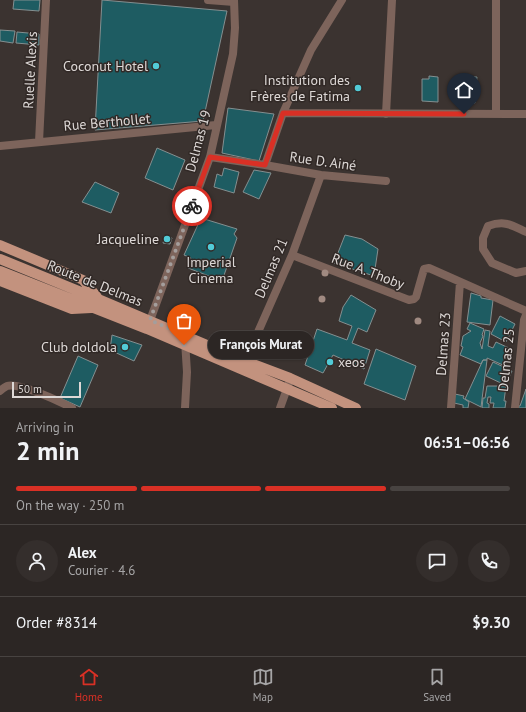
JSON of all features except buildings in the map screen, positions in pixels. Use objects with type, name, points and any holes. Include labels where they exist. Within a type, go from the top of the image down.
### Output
[{"type":"main road","points":[[0,245],[83,280],[97,303],[72,309],[0,281]]},
{"type":"main road","name":"Route de Delmas","points":[[0,259],[97,303],[244,365],[356,408]]},
{"type":"main road","name":"Route de Delmas","points":[[0,271],[97,303]]},
{"type":"main road","name":"Route de Delmas","points":[[289,383],[332,408]]},
{"type":"street","name":"Ruelle Alexis","points":[[39,142],[46,0]]},
{"type":"street","points":[[208,0],[234,1]]},
{"type":"street","points":[[265,165],[283,113],[311,50],[342,0]]},
{"type":"street","points":[[386,114],[392,0]]},
{"type":"street","points":[[496,0],[496,114]]},
{"type":"street","name":"Delmas 19","points":[[149,325],[210,157],[232,54],[235,28],[234,1]]},
{"type":"street","points":[[283,113],[526,114]]},
{"type":"street","name":"Rue Berthollet","points":[[0,146],[216,125]]},
{"type":"street","name":"Rue D. Ainé","points":[[210,157],[321,175],[386,182]]},
{"type":"street","name":"Delmas 21","points":[[244,365],[292,255],[321,175]]},
{"type":"street","points":[[526,232],[510,224],[499,223],[488,226],[483,238],[483,249],[492,263],[516,273],[526,271]]},
{"type":"street","name":"Rue A. Thoby","points":[[292,255],[409,300],[416,297],[424,269],[429,268],[526,311]]},
{"type":"street","name":"Delmas 23","points":[[451,408],[460,282]]},
{"type":"street","name":"Delmas 25","points":[[515,408],[524,320],[526,315]]},
{"type":"street","points":[[185,340],[187,372],[185,408]]},
{"type":"street","points":[[280,408],[289,383]]},
{"type":"street","points":[[0,391],[8,386],[15,385],[37,392],[72,408]]},
{"type":"way so far","points":[[184,345],[186,336],[150,320],[192,206]]},
{"type":"place","name":"Coconut Hotel","points":[[156,66]]},
{"type":"place","name":"Institution des Frères de Fatima","points":[[358,88]]},
{"type":"place","name":"Jacqueline","points":[[167,239]]},
{"type":"place","name":"Imperial Cinema","points":[[211,247]]},
{"type":"place","name":"François Murat","points":[[184,345]]},
{"type":"place","name":"Club doldola","points":[[125,347]]},
{"type":"place","name":"xeos","points":[[330,362]]},
{"type":"route","points":[[192,206],[210,157],[265,165],[283,113],[464,114]]}]
